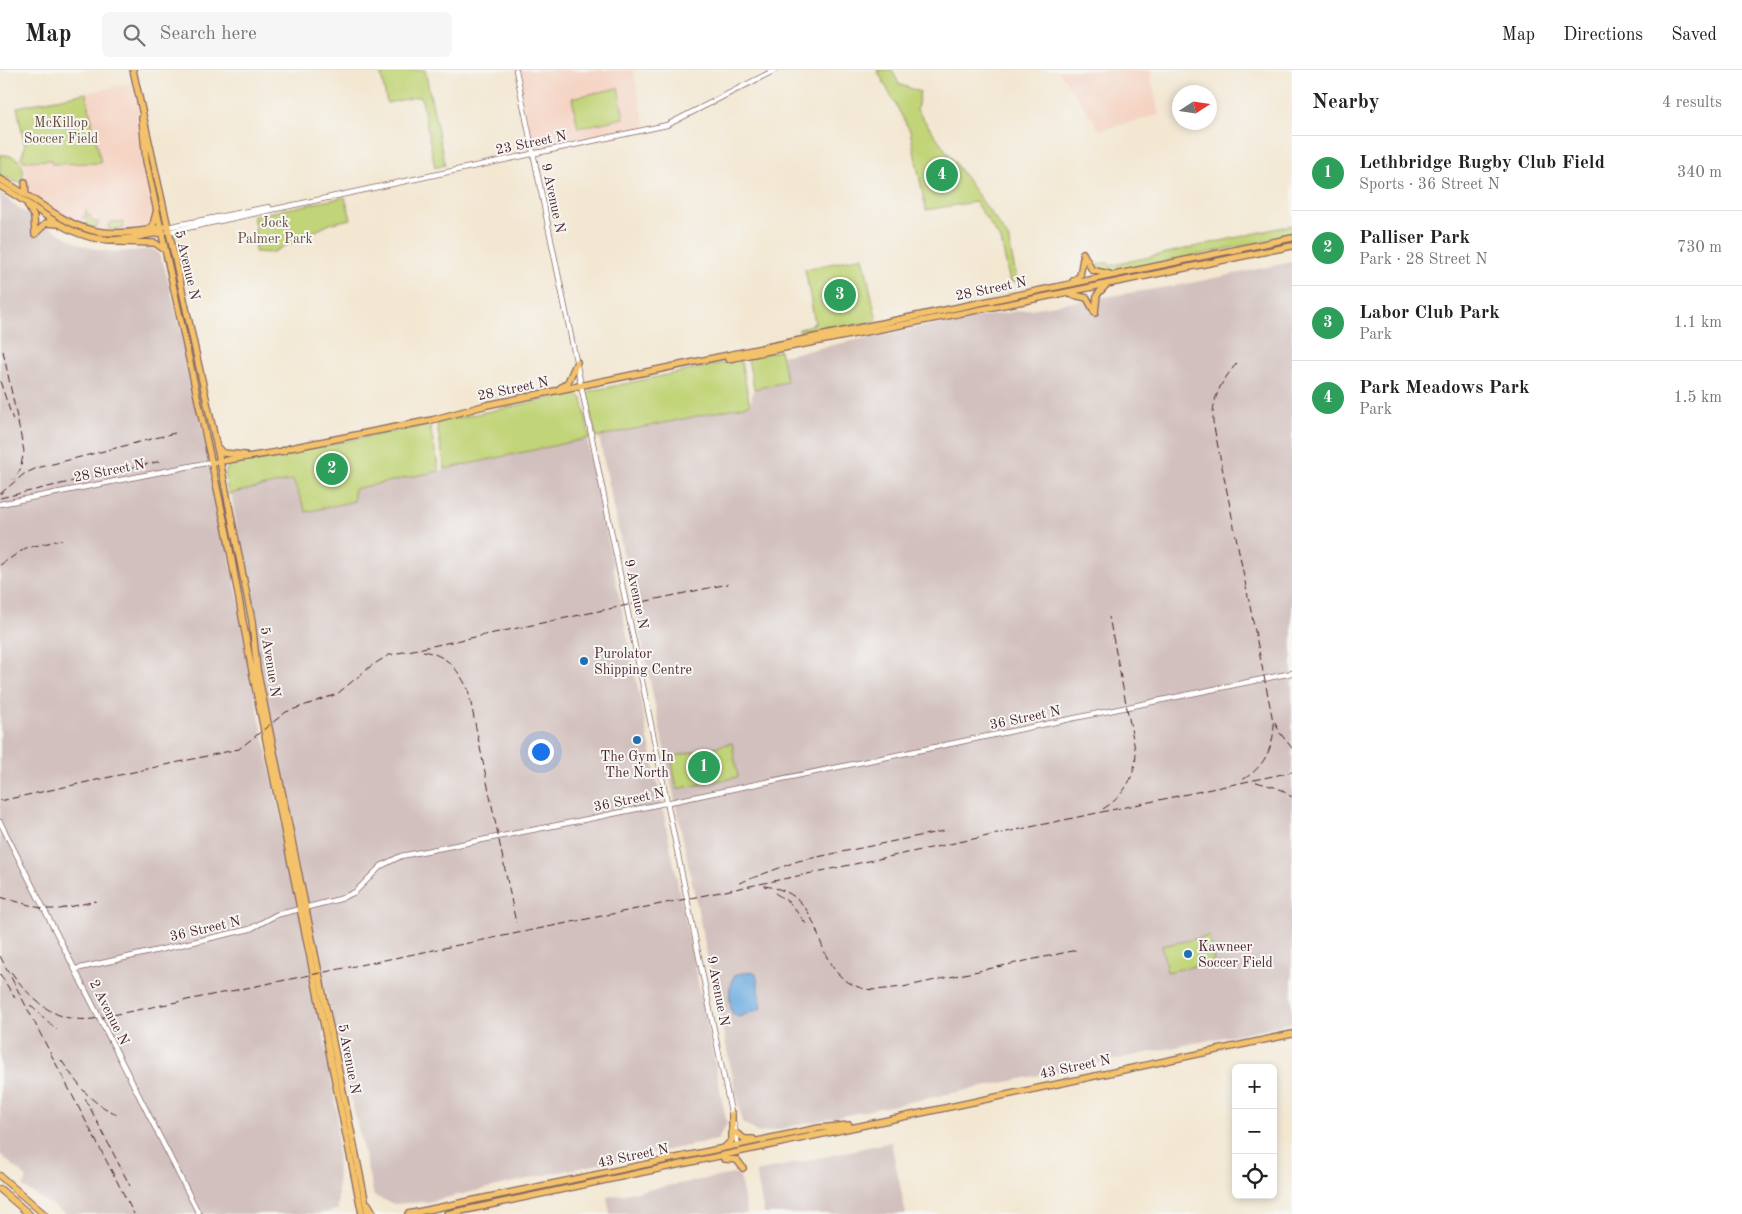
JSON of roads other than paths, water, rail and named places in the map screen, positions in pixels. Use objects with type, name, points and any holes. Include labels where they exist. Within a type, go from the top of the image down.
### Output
[{"type":"highway","points":[[0,1176],[44,1214]]},
{"type":"highway","points":[[0,1189],[28,1214]]},
{"type":"main road","name":"5 Avenue N","points":[[133,70],[164,230],[220,461],[252,621],[257,669],[362,1214]]},
{"type":"main road","name":"5 Avenue N","points":[[142,116],[146,162],[164,230],[166,251],[368,1214]]},
{"type":"main road","points":[[0,179],[61,225],[78,233],[120,242],[155,243],[166,251]]},
{"type":"main road","points":[[14,188],[25,182],[26,198],[34,217],[35,234],[46,223],[61,225]]},
{"type":"main road","points":[[0,186],[81,228],[120,234],[164,230]]},
{"type":"main road","points":[[145,231],[154,222],[156,205]]},
{"type":"main road","points":[[103,239],[164,230]]},
{"type":"main road","name":"28 Street N","points":[[211,462],[260,455],[337,440],[555,391],[1292,238]]},
{"type":"main road","name":"28 Street N","points":[[696,363],[744,356],[1291,246]]},
{"type":"main road","points":[[1062,286],[1077,280],[1080,276],[1084,253],[1092,270],[1116,274]]},
{"type":"main road","points":[[1090,287],[1098,282],[1144,268]]},
{"type":"main road","points":[[1028,300],[1085,284],[1089,280]]},
{"type":"main road","points":[[1058,294],[1087,298],[1095,313],[1097,295],[1107,284]]},
{"type":"main road","points":[[555,391],[568,382],[577,362]]},
{"type":"main road","points":[[215,443],[223,453],[260,455]]},
{"type":"main road","name":"43 Street N","points":[[447,1214],[1292,1034]]},
{"type":"main road","points":[[719,1150],[727,1146],[732,1140],[732,1114]]},
{"type":"main road","name":"43 Street N","points":[[408,1214],[826,1127],[863,1124]]},
{"type":"main road","points":[[736,1133],[748,1140],[765,1140]]},
{"type":"main road","points":[[740,1153],[745,1148],[794,1134]]},
{"type":"main road","points":[[678,1166],[732,1150],[738,1145]]},
{"type":"main road","points":[[715,1158],[737,1160],[743,1168]]},
{"type":"main road","points":[[485,1206],[534,1192],[540,1186]]},
{"type":"main road","points":[[364,1193],[374,1214]]},
{"type":"main road","points":[[358,1214],[359,1200]]},
{"type":"street","name":"9 Avenue N","points":[[516,70],[669,802],[740,1153]]},
{"type":"street","name":"23 Street N","points":[[164,230],[257,209],[280,206],[667,126],[774,70]]},
{"type":"street","name":"28 Street N","points":[[0,504],[211,462]]},
{"type":"street","name":"36 Street N","points":[[76,969],[250,929],[276,915],[340,899],[356,892],[381,866],[401,856],[1292,673]]},
{"type":"street","name":"2 Avenue N","points":[[0,822],[199,1214]]},
{"type":"water","points":[[756,973],[762,1008],[739,1017],[733,1015],[730,996],[731,981],[734,976]]},
{"type":"railway","points":[[3,351],[24,451],[20,470],[13,480]]},
{"type":"railway","points":[[1237,363],[1226,377],[1216,397],[1213,422],[1274,726],[1269,751],[1265,758],[1249,776],[1242,780]]},
{"type":"railway","points":[[0,381],[13,420]]},
{"type":"railway","points":[[0,494],[24,474],[37,468],[179,432]]},
{"type":"railway","points":[[0,498],[161,461]]},
{"type":"railway","points":[[0,565],[26,548],[65,539]]},
{"type":"railway","points":[[0,801],[239,749],[286,712],[337,694],[371,666],[389,655],[728,584]]},
{"type":"railway","points":[[1103,809],[1116,799],[1127,786],[1133,771],[1136,754],[1109,617]]},
{"type":"railway","points":[[423,651],[445,659],[459,674],[468,689],[516,923]]},
{"type":"railway","points":[[1275,722],[1280,733],[1292,748]]},
{"type":"railway","points":[[11,972],[36,1001],[56,1014],[79,1019],[93,1019],[750,886],[1292,772]]},
{"type":"railway","points":[[1256,782],[1278,788],[1292,797]]},
{"type":"railway","points":[[739,883],[798,861],[948,830]]},
{"type":"railway","points":[[764,886],[786,892],[801,903],[811,917],[831,965],[843,978],[861,988],[876,990],[903,987],[1077,950]]},
{"type":"railway","points":[[775,893],[790,903],[807,925]]},
{"type":"railway","points":[[0,897],[44,909],[60,909],[96,901]]},
{"type":"railway","points":[[0,956],[134,1214]]},
{"type":"railway","points":[[0,974],[15,998]]},
{"type":"railway","points":[[30,1005],[57,1030]]},
{"type":"railway","points":[[61,1060],[91,1098],[117,1114]]},
{"type":"railway","points":[[85,1098],[130,1186]]},
{"type":"place","name":"Park Meadows Park","points":[[942,175]]},
{"type":"place","name":"Labor Club Park","points":[[840,295]]},
{"type":"place","name":"Palliser Park","points":[[332,469]]},
{"type":"place","name":"Purolator Shipping Centre","points":[[584,661]]},
{"type":"place","name":"The Gym In The North","points":[[637,740]]},
{"type":"place","name":"Lethbridge Rugby Club Field","points":[[704,767]]},
{"type":"place","name":"Kawneer Soccer Field","points":[[1188,954]]},
{"type":"park label","name":"McKillop Soccer Field","points":[[61,130]]},
{"type":"park label","name":"Jock Palmer Park","points":[[275,230]]}]
